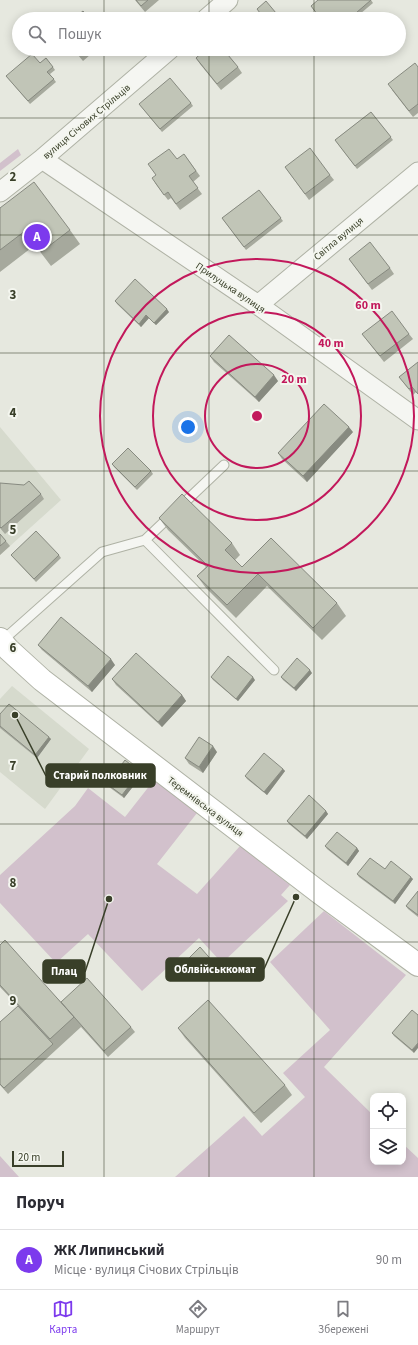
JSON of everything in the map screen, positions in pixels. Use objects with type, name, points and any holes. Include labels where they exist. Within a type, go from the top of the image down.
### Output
[{"type":"street","points":[[214,12],[228,0]]},
{"type":"street","name":"вулиця Січових Стрільців","points":[[0,192],[42,159],[162,56]]},
{"type":"street","name":"Прилуцька вулиця","points":[[42,159],[258,305],[418,420]]},
{"type":"street","name":"Світла вулиця","points":[[258,305],[418,172]]},
{"type":"street","name":"Теремнівська вулиця","points":[[2,647],[48,685],[320,893],[418,965]]},
{"type":"lane","points":[[2,647],[102,552],[145,540],[224,465]]},
{"type":"lane","points":[[145,540],[274,670]]},
{"type":"shaded area","points":[[18,149],[21,155],[0,171],[0,163]]},
{"type":"shaded area","points":[[0,427],[61,500],[0,555]]},
{"type":"shaded area","points":[[12,686],[89,749],[45,809],[0,772],[0,699]]},
{"type":"shaded area","points":[[154,780],[197,813],[157,864],[197,894],[240,846],[290,885],[281,895],[288,901],[222,963],[199,938],[142,991],[88,934],[56,963],[0,903],[0,875],[75,806],[88,788],[125,817]]},
{"type":"shaded area","points":[[324,911],[406,975],[324,1067],[370,1112],[370,1165],[406,1165],[406,1147],[418,1158],[418,1177],[175,1177],[244,1116],[262,1136],[305,1097],[283,1073],[330,1030],[270,962]]},
{"type":"shaded area","points":[[0,1156],[19,1177],[0,1177]]},
{"type":"building","points":[[136,0],[148,0],[141,6]]},
{"type":"building","points":[[318,0],[371,0],[357,12],[316,12],[311,6]]},
{"type":"building","points":[[266,1],[275,12],[259,12],[257,9]]},
{"type":"building","points":[[30,56],[34,56],[40,63],[46,58],[53,67],[47,72],[54,79],[28,101],[6,76]]},
{"type":"building","points":[[198,56],[229,56],[238,67],[217,84],[196,58]]},
{"type":"building","points":[[415,63],[418,67],[418,104],[409,111],[388,84]]},
{"type":"building","points":[[170,78],[191,103],[160,129],[139,104]]},
{"type":"building","points":[[371,112],[391,137],[355,166],[335,140]]},
{"type":"building","points":[[310,148],[330,175],[305,194],[285,167]]},
{"type":"building","points":[[169,149],[177,159],[184,154],[196,171],[189,176],[198,188],[176,204],[168,192],[164,195],[152,178],[156,175],[148,164]]},
{"type":"building","points":[[34,182],[70,230],[41,252],[25,231],[0,250],[0,208]]},
{"type":"building","points":[[259,190],[281,218],[244,247],[222,218]]},
{"type":"building","points":[[370,242],[390,268],[368,284],[349,259]]},
{"type":"building","points":[[135,279],[167,309],[154,323],[146,315],[139,324],[115,301]]},
{"type":"building","points":[[392,311],[409,334],[380,356],[362,334]]},
{"type":"building","points":[[229,335],[274,375],[255,397],[210,356]]},
{"type":"building","points":[[418,362],[418,394],[412,387],[409,389],[399,377]]},
{"type":"building","points":[[324,404],[349,427],[303,476],[278,453]]},
{"type":"building","points":[[128,448],[151,471],[135,487],[112,464]]},
{"type":"building","points":[[29,481],[41,494],[1,528],[0,483],[24,485]]},
{"type":"building","points":[[182,494],[232,543],[225,550],[242,567],[271,538],[337,603],[313,628],[258,574],[227,605],[197,576],[208,566],[159,518]]},
{"type":"building","points":[[36,531],[59,555],[34,579],[11,555]]},
{"type":"building","points":[[0,534],[6,541],[0,546]]},
{"type":"building","points":[[61,617],[111,659],[88,686],[38,645]]},
{"type":"building","points":[[136,653],[182,695],[158,722],[112,679]]},
{"type":"building","points":[[228,656],[253,677],[236,699],[211,677]]},
{"type":"building","points":[[297,658],[310,670],[294,688],[281,677]]},
{"type":"building","points":[[9,704],[49,737],[35,755],[0,726],[0,714]]},
{"type":"building","points":[[199,737],[213,746],[199,767],[185,758]]},
{"type":"building","points":[[264,753],[283,769],[264,792],[245,776]]},
{"type":"building","points":[[125,760],[140,772],[122,795],[107,784]]},
{"type":"building","points":[[309,795],[326,811],[305,836],[287,821]]},
{"type":"building","points":[[337,832],[357,848],[346,863],[325,846]]},
{"type":"building","points":[[370,858],[385,869],[391,861],[411,877],[393,901],[357,874]]},
{"type":"building","points":[[418,891],[418,915],[406,906]]},
{"type":"building","points":[[5,940],[74,1017],[50,1039],[0,985],[0,945]]},
{"type":"building","points":[[200,947],[215,964],[203,975],[188,959]]},
{"type":"building","points":[[87,978],[131,1027],[104,1051],[61,1002]]},
{"type":"building","points":[[208,1000],[285,1085],[254,1113],[178,1028]]},
{"type":"building","points":[[18,1006],[53,1044],[4,1088],[0,1084],[0,1022]]},
{"type":"building","points":[[412,1010],[418,1015],[418,1043],[412,1050],[392,1033]]},
{"type":"place","name":"ЖК Липинський","points":[[37,237]]},
{"type":"place","name":"Старий полковник","points":[[15,715]]},
{"type":"place","name":"Облвійськкомат","points":[[296,897]]},
{"type":"place","name":"Плац","points":[[109,899]]}]
